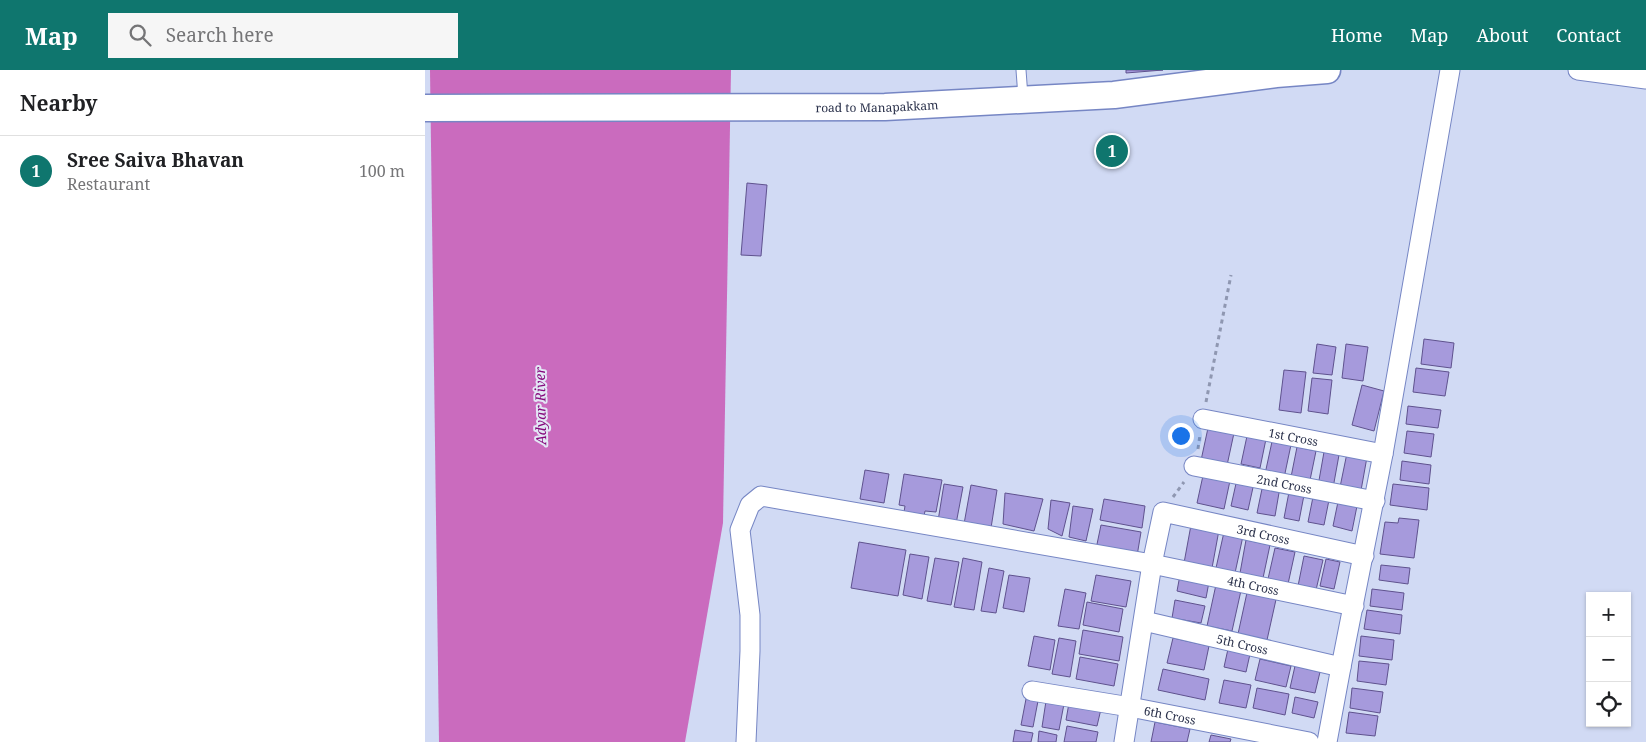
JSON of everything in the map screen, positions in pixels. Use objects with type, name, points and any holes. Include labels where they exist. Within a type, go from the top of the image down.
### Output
[{"type":"street","name":"road to Manapakkam","points":[[425,108],[885,107],[1114,95],[1276,74],[1327,70]]},
{"type":"street","points":[[1327,742],[1375,501],[1450,70]]},
{"type":"street","points":[[1578,70],[1646,79]]},
{"type":"street","name":"1st Cross","points":[[1203,419],[1383,454]]},
{"type":"street","name":"2nd Cross","points":[[1194,466],[1375,501]]},
{"type":"street","name":"4th Cross","points":[[745,742],[750,615],[740,530],[750,506],[761,496],[1152,564],[1354,606]]},
{"type":"street","points":[[1124,742],[1152,564],[1163,512]]},
{"type":"street","name":"3rd Cross","points":[[1163,512],[1364,556]]},
{"type":"street","name":"5th Cross","points":[[1144,621],[1341,667]]},
{"type":"street","name":"6th Cross","points":[[1032,691],[1130,707],[1309,742]]},
{"type":"lane","points":[[1021,70],[1023,100]]},
{"type":"path","points":[[1163,512],[1194,466],[1231,275]]},
{"type":"water","name":"Adyar River","points":[[430,70],[731,70],[723,523],[685,742],[439,742]]},
{"type":"building","points":[[1126,70],[1163,70],[1126,73]]},
{"type":"building","points":[[747,183],[767,185],[761,256],[741,255]]},
{"type":"building","points":[[1424,339],[1454,343],[1451,368],[1421,364]]},
{"type":"building","points":[[1317,344],[1336,347],[1332,375],[1313,373]]},
{"type":"building","points":[[1346,344],[1368,347],[1363,381],[1342,378]]},
{"type":"building","points":[[1416,368],[1449,372],[1445,396],[1413,392]]},
{"type":"building","points":[[1284,370],[1306,372],[1301,413],[1279,410]]},
{"type":"building","points":[[1312,378],[1332,380],[1328,414],[1308,411]]},
{"type":"building","points":[[1362,385],[1384,391],[1374,431],[1352,425]]},
{"type":"building","points":[[1408,406],[1441,410],[1438,428],[1406,424]]},
{"type":"building","points":[[1208,428],[1234,433],[1226,470],[1200,465]]},
{"type":"building","points":[[1407,431],[1434,434],[1431,457],[1404,453]]},
{"type":"building","points":[[1247,436],[1266,439],[1260,468],[1241,464]]},
{"type":"building","points":[[1273,437],[1292,440],[1284,478],[1265,474]]},
{"type":"building","points":[[1297,447],[1316,451],[1309,485],[1290,482]]},
{"type":"building","points":[[1324,452],[1339,455],[1333,488],[1318,486]]},
{"type":"building","points":[[1347,453],[1367,457],[1360,496],[1339,492]]},
{"type":"building","points":[[1402,461],[1431,465],[1429,484],[1400,480]]},
{"type":"building","points":[[865,470],[889,474],[884,503],[860,499]]},
{"type":"building","points":[[1204,471],[1231,476],[1224,509],[1197,503]]},
{"type":"building","points":[[904,474],[942,480],[936,512],[925,511],[924,516],[904,512],[905,506],[899,505]]},
{"type":"building","points":[[1237,479],[1254,483],[1248,510],[1231,506]]},
{"type":"building","points":[[944,484],[963,487],[956,524],[938,521]]},
{"type":"building","points":[[1263,484],[1280,487],[1275,516],[1257,513]]},
{"type":"building","points":[[1393,484],[1429,488],[1427,510],[1390,505]]},
{"type":"building","points":[[971,485],[997,490],[991,528],[964,524]]},
{"type":"building","points":[[1290,487],[1305,490],[1299,521],[1284,518]]},
{"type":"building","points":[[1314,492],[1330,495],[1324,525],[1308,522]]},
{"type":"building","points":[[1005,493],[1043,499],[1034,531],[1003,524]]},
{"type":"building","points":[[1339,497],[1358,501],[1352,531],[1333,526]]},
{"type":"building","points":[[1104,499],[1145,506],[1142,528],[1100,520]]},
{"type":"building","points":[[1051,500],[1070,503],[1062,536],[1048,529]]},
{"type":"building","points":[[1073,506],[1093,509],[1086,541],[1069,537]]},
{"type":"building","points":[[1399,518],[1419,520],[1414,558],[1380,554],[1385,522],[1398,523]]},
{"type":"building","points":[[1101,525],[1141,532],[1137,556],[1096,549]]},
{"type":"building","points":[[1191,525],[1219,530],[1212,568],[1184,563]]},
{"type":"building","points":[[1224,532],[1243,536],[1235,573],[1216,568]]},
{"type":"building","points":[[1246,540],[1270,545],[1263,578],[1240,573]]},
{"type":"building","points":[[859,542],[906,550],[898,596],[851,588]]},
{"type":"building","points":[[1275,548],[1295,552],[1288,584],[1268,579]]},
{"type":"building","points":[[910,554],[929,557],[922,599],[903,595]]},
{"type":"building","points":[[1304,556],[1323,560],[1316,590],[1298,586]]},
{"type":"building","points":[[935,558],[959,562],[951,605],[927,601]]},
{"type":"building","points":[[963,558],[982,562],[974,610],[954,607]]},
{"type":"building","points":[[1326,559],[1340,562],[1334,589],[1320,586]]},
{"type":"building","points":[[1381,565],[1410,568],[1408,584],[1379,580]]},
{"type":"building","points":[[989,568],[1004,571],[996,613],[981,611]]},
{"type":"building","points":[[1009,575],[1030,578],[1024,612],[1003,608]]},
{"type":"building","points":[[1096,575],[1131,581],[1126,607],[1091,601]]},
{"type":"building","points":[[1180,575],[1209,582],[1206,598],[1177,591]]},
{"type":"building","points":[[1217,580],[1242,586],[1232,631],[1207,626]]},
{"type":"building","points":[[1248,588],[1277,595],[1267,640],[1238,634]]},
{"type":"building","points":[[1065,589],[1086,593],[1079,629],[1058,626]]},
{"type":"building","points":[[1372,589],[1404,593],[1402,610],[1370,606]]},
{"type":"building","points":[[1175,600],[1205,606],[1201,623],[1172,618]]},
{"type":"building","points":[[1087,602],[1123,609],[1119,632],[1083,625]]},
{"type":"building","points":[[1367,610],[1402,615],[1400,634],[1364,629]]},
{"type":"building","points":[[1083,630],[1123,637],[1119,661],[1079,654]]},
{"type":"building","points":[[1034,636],[1055,640],[1050,670],[1028,666]]},
{"type":"building","points":[[1361,636],[1394,640],[1392,660],[1359,656]]},
{"type":"building","points":[[1059,638],[1076,641],[1070,677],[1052,674]]},
{"type":"building","points":[[1173,638],[1209,646],[1204,670],[1167,663]]},
{"type":"building","points":[[1228,649],[1250,654],[1246,672],[1224,667]]},
{"type":"building","points":[[1080,657],[1118,664],[1114,686],[1076,679]]},
{"type":"building","points":[[1260,659],[1291,666],[1286,687],[1255,680]]},
{"type":"building","points":[[1359,661],[1389,664],[1386,685],[1357,681]]},
{"type":"building","points":[[1295,666],[1320,672],[1315,693],[1290,688]]},
{"type":"building","points":[[1163,669],[1209,679],[1205,700],[1158,690]]},
{"type":"building","points":[[1224,680],[1251,685],[1246,708],[1219,703]]},
{"type":"building","points":[[1257,688],[1289,694],[1285,715],[1253,708]]},
{"type":"building","points":[[1352,688],[1383,692],[1380,713],[1350,708]]},
{"type":"building","points":[[1295,697],[1318,702],[1314,718],[1292,713]]},
{"type":"building","points":[[1026,699],[1038,701],[1033,727],[1021,725]]},
{"type":"building","points":[[1046,701],[1064,704],[1059,730],[1042,727]]},
{"type":"building","points":[[1069,703],[1101,709],[1097,726],[1066,720]]},
{"type":"building","points":[[1349,712],[1378,716],[1375,736],[1346,733]]},
{"type":"building","points":[[1155,722],[1190,729],[1187,742],[1151,742]]},
{"type":"building","points":[[1067,726],[1098,732],[1096,742],[1064,742]]},
{"type":"building","points":[[1015,730],[1033,733],[1031,742],[1013,742]]},
{"type":"building","points":[[1039,731],[1057,735],[1056,742],[1038,742]]},
{"type":"building","points":[[1211,735],[1231,739],[1230,742],[1209,742]]},
{"type":"place","name":"Sree Saiva Bhavan","points":[[1112,151]]}]
